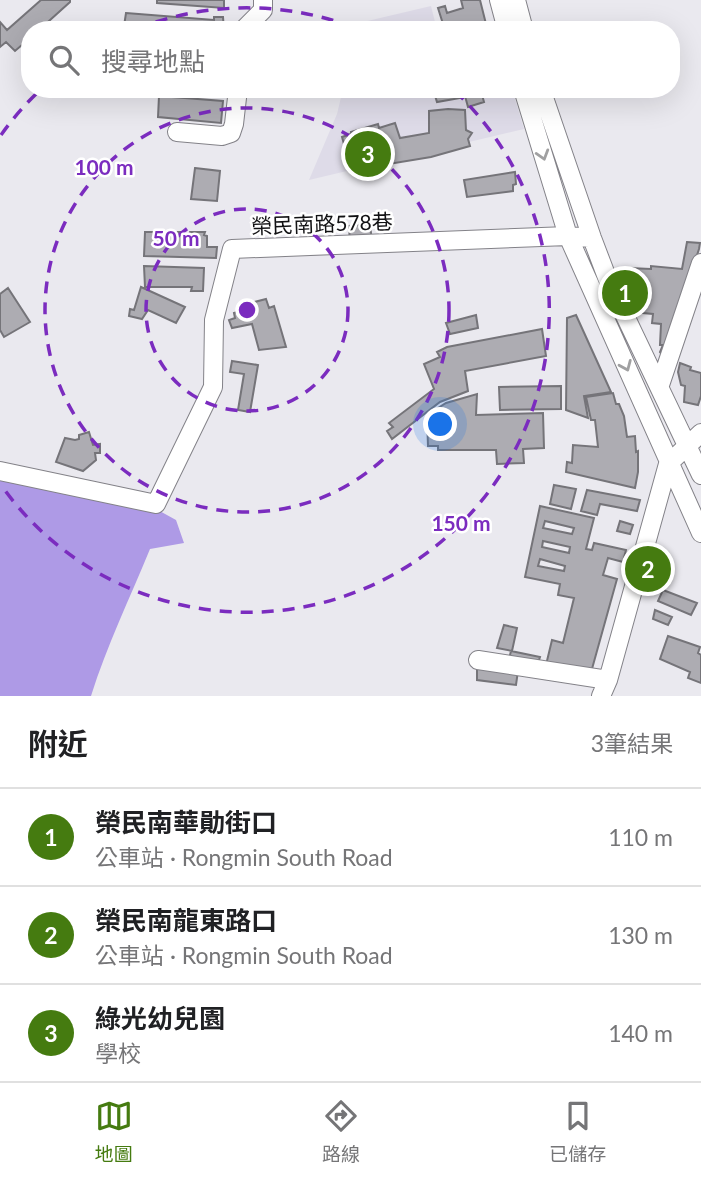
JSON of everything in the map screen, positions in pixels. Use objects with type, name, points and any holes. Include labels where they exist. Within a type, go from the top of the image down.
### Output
[{"type":"street","points":[[252,21],[262,10],[263,0]]},
{"type":"street","points":[[499,0],[505,21]]},
{"type":"street","points":[[516,0],[522,21]]},
{"type":"street","points":[[177,132],[222,136],[231,133],[237,98]]},
{"type":"street","points":[[526,98],[568,236],[701,533]]},
{"type":"street","points":[[544,98],[608,281],[660,385],[695,440],[701,475]]},
{"type":"street","name":"榮民南路578巷","points":[[0,471],[156,504],[213,387],[214,320],[232,249],[568,236],[592,238]]},
{"type":"street","points":[[660,385],[701,263]]},
{"type":"street","points":[[478,660],[604,688],[668,464],[695,440]]},
{"type":"shaded area","points":[[431,6],[435,21],[367,21]]},
{"type":"shaded area","points":[[341,98],[515,98],[524,129],[309,180],[337,114]]},
{"type":"shaded area","points":[[0,475],[156,509],[176,520],[184,543],[150,549],[111,640],[91,696],[0,696]]},
{"type":"building","points":[[41,0],[70,0],[49,21],[21,21],[21,46],[15,51],[6,42],[0,47],[0,22],[7,30]]},
{"type":"building","points":[[157,0],[224,0],[224,8],[157,3]]},
{"type":"building","points":[[461,0],[480,0],[485,21],[442,21],[438,8],[445,6],[447,13],[463,8]]},
{"type":"building","points":[[126,13],[214,20],[214,17],[223,17],[223,21],[125,21]]},
{"type":"building","points":[[159,98],[223,101],[221,123],[158,117]]},
{"type":"building","points":[[436,98],[460,98],[437,102]]},
{"type":"building","points":[[466,98],[483,98],[484,102],[468,107]]},
{"type":"building","points":[[465,110],[466,130],[472,133],[468,139],[470,146],[431,157],[364,168],[352,173],[342,137],[378,124],[379,128],[395,123],[400,138],[429,133],[429,111]]},
{"type":"building","points":[[195,168],[220,171],[217,201],[191,199]]},
{"type":"building","points":[[515,172],[516,184],[513,185],[513,191],[467,197],[464,180]]},
{"type":"building","points":[[370,224],[372,242],[350,245],[349,226]]},
{"type":"building","points":[[145,232],[183,232],[183,235],[189,235],[190,232],[205,232],[207,247],[217,247],[216,258],[144,256]]},
{"type":"building","points":[[687,242],[700,243],[699,249],[664,357],[660,352],[663,345],[660,345],[661,324],[652,323],[653,314],[643,313],[643,302],[637,302],[638,280],[628,280],[629,268],[651,269],[651,266],[682,269]]},
{"type":"building","points":[[144,266],[204,268],[203,291],[191,291],[192,287],[145,287]]},
{"type":"building","points":[[141,287],[185,307],[176,323],[148,310],[142,319],[129,316],[130,309],[134,310]]},
{"type":"building","points":[[8,288],[30,322],[4,337],[0,330],[0,294]]},
{"type":"building","points":[[266,299],[269,308],[274,306],[286,347],[259,350],[252,324],[232,328],[229,320],[235,318],[234,313],[244,310],[243,305]]},
{"type":"building","points":[[476,315],[478,328],[450,334],[446,323]]},
{"type":"building","points":[[576,315],[611,392],[584,396],[588,418],[566,410],[567,318]]},
{"type":"building","points":[[542,329],[546,356],[465,371],[468,391],[440,402],[392,439],[387,431],[393,427],[389,423],[434,389],[424,364],[440,357],[437,352],[447,347]]},
{"type":"building","points":[[232,361],[258,365],[250,412],[238,410],[244,374],[230,372]]},
{"type":"building","points":[[680,363],[701,373],[701,396],[698,405],[684,402],[685,386],[681,385],[678,372]]},
{"type":"building","points":[[561,386],[561,409],[500,410],[499,387]]},
{"type":"building","points":[[613,393],[624,416],[627,437],[635,436],[638,472],[635,488],[566,472],[567,462],[572,463],[573,445],[598,447],[595,420],[591,420],[586,397]]},
{"type":"building","points":[[477,394],[476,415],[543,413],[544,448],[523,449],[524,463],[497,464],[496,450],[438,450],[438,446],[428,446],[427,417],[436,417],[435,410],[446,403]]},
{"type":"building","points":[[89,432],[93,445],[100,444],[100,453],[95,453],[96,460],[83,471],[56,462],[65,438],[79,439],[79,435]]},
{"type":"building","points":[[554,485],[576,489],[571,509],[550,504]]},
{"type":"building","points":[[587,490],[640,500],[637,511],[600,504],[597,515],[581,511]]},
{"type":"building","points":[[540,506],[594,518],[586,549],[592,550],[594,543],[626,550],[623,562],[608,558],[603,575],[617,579],[590,676],[546,665],[552,640],[563,643],[574,598],[558,595],[560,584],[525,577]],"holes":[[[545,521],[574,528],[572,534],[543,528]],[[543,541],[570,547],[569,553],[542,547]],[[540,559],[565,566],[564,571],[538,566]]]},
{"type":"building","points":[[620,521],[633,525],[630,534],[617,531]]},
{"type":"building","points":[[663,590],[697,603],[691,615],[658,601]]},
{"type":"building","points":[[655,610],[672,617],[668,625],[653,619]]},
{"type":"building","points":[[504,625],[517,628],[512,651],[497,648]]},
{"type":"building","points":[[668,636],[700,647],[698,653],[701,655],[701,683],[688,678],[690,672],[660,659]]},
{"type":"building","points":[[511,651],[540,657],[538,663],[509,659]]},
{"type":"building","points":[[477,667],[518,671],[516,685],[477,680]]},
{"type":"place","name":"綠光幼兒園","points":[[368,154]]},
{"type":"place","name":"榮民南華勛街口","points":[[625,293]]},
{"type":"place","name":"榮民南龍東路口","points":[[648,569]]}]
